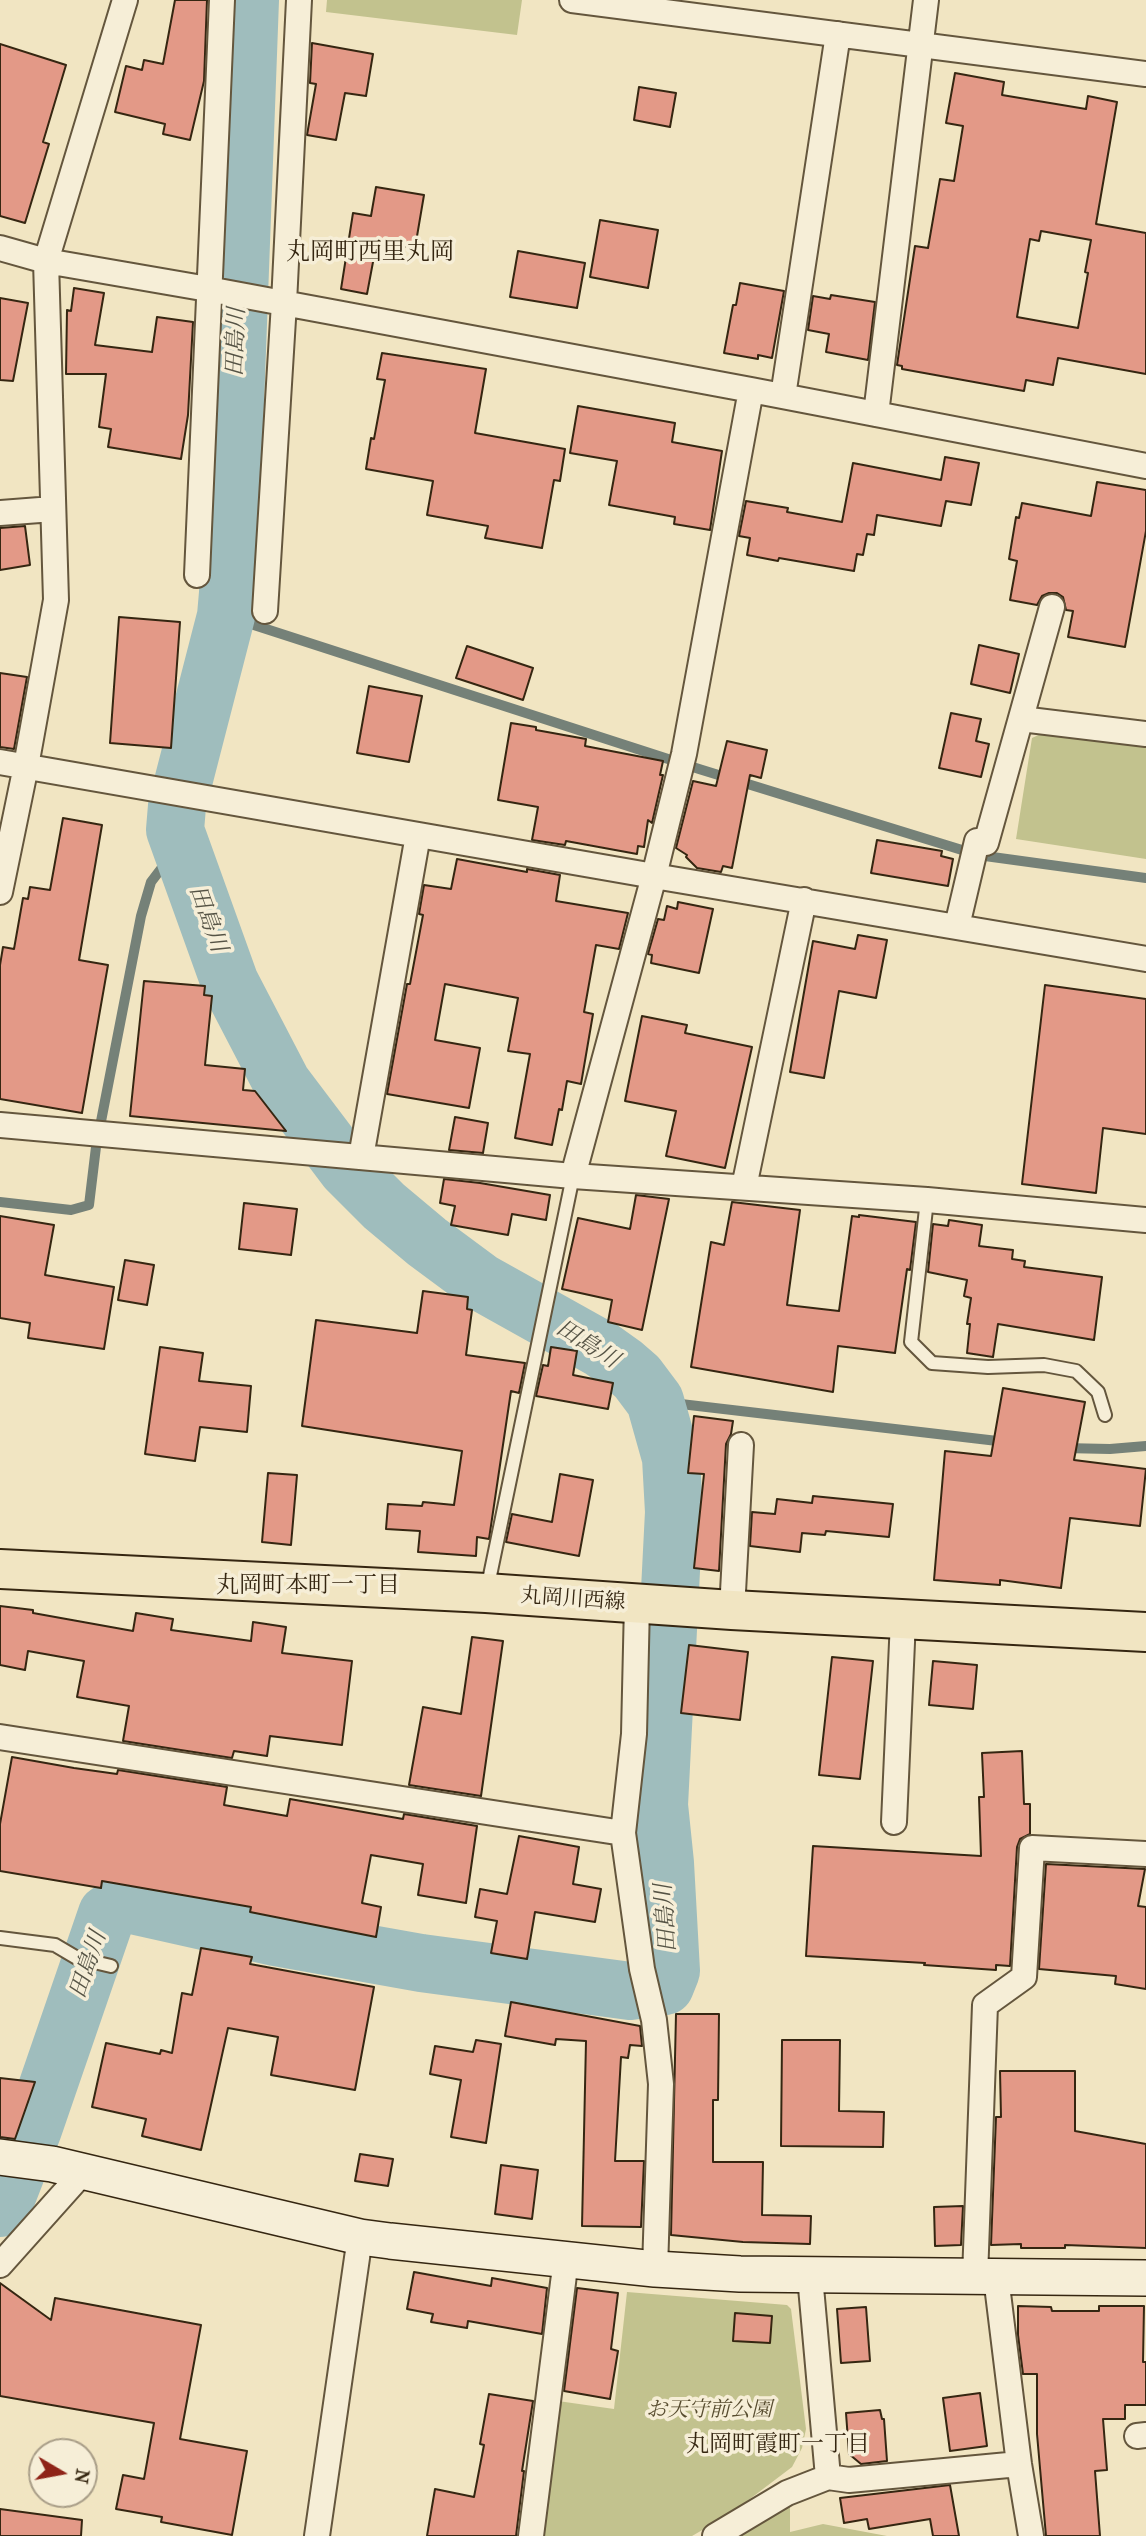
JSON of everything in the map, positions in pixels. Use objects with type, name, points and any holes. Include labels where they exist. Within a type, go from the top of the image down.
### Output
[{"type":"main road","name":"丸岡川西線","points":[[0,1569],[486,1593],[732,1610],[1146,1632]]},
{"type":"street","points":[[0,892],[56,600],[46,261],[125,0]]},
{"type":"street","points":[[197,575],[222,0]]},
{"type":"street","points":[[265,611],[299,0]]},
{"type":"street","points":[[572,0],[1146,74]]},
{"type":"street","points":[[876,414],[926,0]]},
{"type":"street","points":[[783,396],[838,34]]},
{"type":"street","points":[[0,248],[46,261],[751,390],[1146,466]]},
{"type":"street","points":[[573,1176],[684,754],[751,390]]},
{"type":"street","points":[[0,513],[52,509]]},
{"type":"street","points":[[957,926],[977,841],[986,842],[1052,607]]},
{"type":"street","points":[[1021,719],[1146,734]]},
{"type":"street","points":[[0,762],[1146,959]]},
{"type":"street","points":[[360,1157],[418,835]]},
{"type":"street","points":[[744,1188],[804,901]]},
{"type":"street","points":[[0,1125],[573,1176],[927,1200],[1146,1220]]},
{"type":"street","points":[[732,1610],[741,1445]]},
{"type":"street","points":[[637,1604],[634,1734],[623,1833],[642,1969],[654,2020],[661,2084],[655,2269]]},
{"type":"street","points":[[894,1822],[903,1619]]},
{"type":"street","points":[[0,1737],[623,1833]]},
{"type":"street","points":[[1031,2536],[986,2277],[985,2005],[1024,1977],[1032,1848],[1146,1854]]},
{"type":"street","points":[[0,2157],[68,2167],[360,2237],[655,2269],[810,2276],[1146,2278]]},
{"type":"street","points":[[0,2265],[68,2167]]},
{"type":"street","points":[[317,2536],[360,2237]]},
{"type":"street","points":[[531,2536],[566,2259]]},
{"type":"street","points":[[810,2276],[828,2477]]},
{"type":"street","points":[[715,2536],[787,2493],[828,2477],[849,2480],[1019,2464]]},
{"type":"lane","points":[[486,1593],[573,1176]]},
{"type":"lane","points":[[927,1200],[911,1342],[932,1363],[988,1367],[1044,1365],[1076,1371],[1098,1392],[1105,1415]]},
{"type":"lane","points":[[0,1938],[55,1945],[76,1958],[111,1966]]},
{"type":"green space","points":[[327,0],[522,0],[517,35],[326,12]]},
{"type":"green space","points":[[1045,732],[1146,747],[1146,859],[1016,839],[1032,738]]},
{"type":"green space","name":"お天守前公園","points":[[627,2292],[787,2305],[791,2309],[806,2429],[802,2448],[792,2467],[730,2514],[692,2536],[539,2536],[558,2401],[614,2409]]},
{"type":"green space","points":[[790,2505],[790,2532],[823,2524],[887,2536],[736,2536]]},
{"type":"building","points":[[175,0],[207,0],[204,81],[190,140],[163,134],[165,124],[115,112],[126,66],[142,70],[144,60],[163,64]]},
{"type":"building","points":[[312,43],[373,54],[366,96],[345,93],[336,140],[307,135],[316,84],[310,83]]},
{"type":"building","points":[[0,44],[66,65],[43,142],[49,144],[25,223],[0,216]]},
{"type":"building","points":[[955,73],[1004,82],[1002,95],[1086,109],[1088,96],[1117,102],[1096,224],[1146,233],[1146,374],[1058,358],[1053,385],[1026,380],[1024,391],[902,369],[902,366],[897,365],[915,246],[928,248],[940,179],[954,181],[963,126],[946,123]],"holes":[[[1041,231],[1091,240],[1078,328],[1017,317],[1030,239],[1039,241]]]},
{"type":"building","points":[[639,87],[676,93],[670,127],[634,120]]},
{"type":"building","points":[[376,187],[424,195],[415,248],[380,242],[379,247],[376,246],[367,294],[341,289],[353,213],[371,216]]},
{"type":"building","points":[[600,220],[658,230],[648,288],[590,277]]},
{"type":"building","points":[[518,251],[585,263],[577,308],[510,297]]},
{"type":"building","points":[[740,283],[784,291],[772,358],[758,355],[758,359],[724,353]]},
{"type":"building","points":[[74,288],[104,293],[95,345],[152,352],[157,317],[193,322],[188,415],[181,459],[108,447],[111,429],[99,427],[106,374],[66,374],[67,310],[71,311]]},
{"type":"building","points":[[831,295],[875,302],[868,360],[826,352],[829,334],[808,330],[813,296],[830,299]]},
{"type":"building","points":[[0,298],[28,303],[13,381],[0,380]]},
{"type":"building","points":[[382,353],[486,369],[475,433],[565,449],[560,481],[554,480],[542,548],[485,538],[488,526],[427,515],[433,481],[366,469],[385,380],[377,379]]},
{"type":"building","points":[[578,406],[675,423],[672,442],[722,451],[710,530],[674,524],[675,517],[609,505],[617,461],[570,453]]},
{"type":"building","points":[[945,457],[979,463],[971,505],[946,501],[941,526],[877,515],[874,535],[867,534],[863,555],[857,554],[854,571],[747,555],[750,538],[739,536],[746,501],[788,508],[787,512],[842,522],[853,463],[941,480]]},
{"type":"building","points":[[1097,482],[1146,490],[1146,531],[1125,647],[1068,637],[1073,611],[1066,610],[1063,597],[1057,593],[1042,596],[1037,605],[1010,600],[1017,561],[1009,559],[1016,517],[1019,518],[1022,503],[1091,516]]},
{"type":"building","points":[[25,526],[30,565],[0,570],[0,528]]},
{"type":"building","points":[[119,617],[180,622],[171,748],[110,743]]},
{"type":"building","points":[[979,645],[1019,654],[1010,693],[971,684]]},
{"type":"building","points":[[467,646],[533,668],[523,700],[456,678]]},
{"type":"building","points":[[0,673],[27,677],[14,749],[0,747]]},
{"type":"building","points":[[369,686],[422,696],[409,762],[357,753]]},
{"type":"building","points":[[951,713],[981,719],[976,741],[989,744],[981,777],[939,768]]},
{"type":"building","points":[[511,723],[586,739],[585,746],[663,761],[660,775],[663,775],[652,823],[648,820],[644,847],[638,846],[637,854],[566,841],[565,845],[532,840],[538,807],[498,800]]},
{"type":"building","points":[[727,741],[767,750],[761,778],[750,775],[732,868],[723,866],[721,872],[697,868],[687,855],[676,848],[693,781],[716,786]]},
{"type":"building","points":[[63,818],[102,825],[79,960],[108,965],[82,1113],[0,1099],[0,965],[3,947],[14,949],[23,898],[28,899],[30,887],[50,890]]},
{"type":"building","points":[[877,840],[942,851],[941,856],[953,859],[948,886],[871,873]]},
{"type":"building","points":[[457,859],[527,872],[527,869],[560,875],[556,901],[628,913],[619,949],[596,945],[584,1012],[593,1014],[581,1084],[567,1081],[552,1145],[515,1138],[530,1054],[508,1051],[518,998],[445,984],[435,1040],[480,1048],[469,1108],[387,1094],[423,915],[419,914],[424,885],[451,889]]},
{"type":"building","points":[[678,902],[713,909],[699,973],[651,963],[652,955],[648,954],[658,919],[664,920],[667,906],[677,909]]},
{"type":"building","points":[[858,935],[887,940],[876,998],[839,991],[824,1078],[790,1072],[813,941],[855,949]]},
{"type":"building","points":[[144,981],[205,986],[204,995],[212,996],[205,1065],[245,1069],[243,1090],[255,1091],[286,1131],[130,1116]]},
{"type":"building","points":[[1045,985],[1146,999],[1146,1134],[1103,1128],[1096,1193],[1022,1184]]},
{"type":"building","points":[[642,1016],[687,1025],[685,1033],[752,1047],[725,1168],[666,1156],[676,1111],[625,1101]]},
{"type":"building","points":[[455,1117],[488,1123],[483,1153],[449,1150]]},
{"type":"building","points":[[444,1179],[550,1195],[546,1220],[512,1214],[508,1235],[451,1225],[455,1206],[440,1203]]},
{"type":"building","points":[[636,1195],[669,1199],[642,1330],[608,1322],[612,1300],[562,1289],[578,1218],[630,1229]]},
{"type":"building","points":[[732,1202],[800,1210],[787,1305],[839,1311],[852,1216],[916,1222],[895,1353],[838,1346],[833,1392],[691,1367],[711,1242],[724,1245]]},
{"type":"building","points":[[244,1203],[297,1209],[291,1255],[239,1249]]},
{"type":"building","points":[[0,1216],[54,1225],[45,1275],[114,1287],[104,1349],[28,1338],[30,1323],[0,1318]]},
{"type":"building","points":[[949,1220],[982,1225],[979,1246],[1013,1250],[1012,1259],[1025,1261],[1024,1267],[1102,1277],[1094,1340],[998,1324],[993,1357],[967,1353],[970,1324],[967,1324],[971,1298],[964,1296],[967,1280],[928,1272],[933,1224],[948,1226]]},
{"type":"building","points":[[125,1260],[154,1265],[147,1305],[118,1300]]},
{"type":"building","points":[[423,1291],[468,1297],[467,1309],[472,1310],[466,1355],[525,1363],[519,1393],[511,1391],[489,1539],[477,1537],[476,1556],[418,1552],[420,1531],[386,1529],[388,1504],[422,1506],[423,1502],[454,1505],[462,1451],[302,1426],[316,1320],[417,1333]]},
{"type":"building","points":[[160,1347],[203,1353],[199,1381],[251,1386],[247,1432],[200,1427],[195,1461],[145,1454]]},
{"type":"building","points":[[551,1347],[577,1351],[573,1375],[613,1383],[608,1409],[536,1396],[543,1365],[548,1366]]},
{"type":"building","points":[[1003,1388],[1085,1402],[1074,1460],[1146,1469],[1140,1526],[1070,1518],[1061,1588],[1000,1580],[1000,1585],[934,1580],[945,1451],[991,1456]]},
{"type":"building","points":[[694,1416],[733,1421],[726,1444],[719,1571],[694,1568],[704,1474],[688,1473]]},
{"type":"building","points":[[268,1473],[297,1475],[291,1545],[262,1542]]},
{"type":"building","points":[[560,1474],[593,1480],[579,1556],[506,1542],[512,1514],[552,1522]]},
{"type":"building","points":[[813,1496],[893,1504],[889,1537],[826,1531],[825,1535],[802,1533],[800,1552],[750,1546],[752,1512],[775,1514],[777,1499],[812,1503]]},
{"type":"building","points":[[0,1606],[33,1610],[33,1613],[133,1631],[136,1613],[173,1619],[171,1630],[251,1641],[253,1622],[286,1627],[282,1653],[352,1661],[342,1745],[270,1736],[267,1756],[234,1751],[232,1758],[123,1741],[129,1706],[77,1697],[84,1661],[28,1651],[25,1670],[0,1665]]},
{"type":"building","points":[[472,1637],[503,1641],[481,1796],[409,1785],[423,1707],[461,1714]]},
{"type":"building","points":[[689,1645],[748,1652],[740,1720],[681,1713]]},
{"type":"building","points":[[832,1657],[873,1661],[860,1779],[819,1775]]},
{"type":"building","points":[[933,1661],[977,1665],[973,1709],[929,1705]]},
{"type":"building","points":[[1022,1751],[1024,1804],[1030,1804],[1030,1834],[1020,1839],[1017,1847],[1010,1966],[996,1965],[996,1970],[806,1956],[813,1846],[981,1856],[979,1797],[984,1797],[982,1753]]},
{"type":"building","points":[[12,1757],[117,1774],[118,1770],[227,1787],[224,1805],[287,1816],[290,1799],[403,1819],[404,1814],[477,1826],[466,1903],[418,1895],[423,1864],[371,1855],[362,1903],[381,1907],[376,1937],[250,1912],[251,1907],[102,1881],[101,1888],[0,1871],[0,1824]]},
{"type":"building","points":[[519,1836],[579,1847],[573,1884],[601,1889],[595,1922],[535,1912],[527,1959],[491,1953],[497,1921],[475,1917],[480,1889],[507,1894]]},
{"type":"building","points":[[1046,1864],[1145,1869],[1138,1906],[1146,1907],[1146,1989],[1115,1984],[1116,1976],[1039,1969]]},
{"type":"building","points":[[201,1948],[252,1957],[250,1964],[374,1987],[355,2090],[271,2075],[278,2037],[228,2028],[201,2150],[142,2136],[146,2119],[92,2107],[106,2043],[160,2054],[161,2050],[172,2053],[182,1993],[192,1995]]},
{"type":"building","points":[[511,2002],[640,2026],[642,2046],[630,2045],[628,2058],[621,2057],[615,2161],[644,2161],[641,2227],[582,2226],[586,2041],[556,2039],[555,2045],[505,2036]]},
{"type":"building","points":[[676,2014],[719,2014],[718,2100],[713,2100],[713,2162],[763,2162],[762,2215],[811,2216],[810,2244],[743,2242],[671,2235]]},
{"type":"building","points":[[476,2040],[501,2044],[486,2143],[451,2137],[461,2080],[430,2074],[435,2046],[473,2052]]},
{"type":"building","points":[[782,2040],[840,2040],[839,2111],[884,2112],[883,2147],[781,2146]]},
{"type":"building","points":[[1000,2071],[1075,2071],[1075,2131],[1146,2144],[1146,2248],[1065,2245],[1065,2248],[1021,2248],[1021,2244],[991,2245],[996,2117],[1001,2117]]},
{"type":"building","points":[[0,2078],[35,2082],[15,2139],[0,2137]]},
{"type":"building","points":[[360,2154],[393,2159],[388,2186],[355,2181]]},
{"type":"building","points":[[501,2165],[538,2170],[532,2219],[495,2214]]},
{"type":"building","points":[[963,2206],[961,2245],[935,2246],[934,2207]]},
{"type":"building","points":[[414,2272],[491,2286],[492,2278],[547,2288],[542,2334],[468,2321],[467,2328],[431,2322],[433,2314],[407,2309]]},
{"type":"building","points":[[0,2283],[51,2320],[55,2298],[201,2325],[180,2439],[247,2451],[232,2535],[161,2522],[162,2517],[116,2509],[123,2475],[144,2479],[154,2423],[0,2396]]},
{"type":"building","points":[[577,2288],[618,2293],[611,2349],[618,2351],[610,2399],[564,2391]]},
{"type":"building","points":[[1018,2306],[1051,2307],[1052,2311],[1099,2311],[1099,2306],[1144,2306],[1143,2362],[1146,2362],[1146,2405],[1125,2405],[1125,2419],[1103,2419],[1107,2470],[1095,2471],[1100,2536],[1046,2536],[1037,2434],[1037,2374],[1023,2374],[1018,2335]]},
{"type":"building","points":[[866,2307],[870,2361],[841,2363],[837,2309]]},
{"type":"building","points":[[735,2313],[772,2316],[770,2343],[733,2341]]},
{"type":"building","points":[[980,2393],[987,2446],[950,2451],[943,2398]]},
{"type":"building","points":[[489,2394],[533,2401],[522,2471],[516,2536],[427,2536],[435,2489],[474,2497],[484,2445],[480,2444]]},
{"type":"building","points":[[880,2410],[884,2419],[887,2461],[861,2464],[849,2454],[846,2413]]},
{"type":"building","points":[[950,2485],[959,2536],[933,2536],[930,2519],[869,2529],[867,2519],[844,2523],[840,2498]]},
{"type":"building","points":[[0,2509],[82,2520],[81,2536],[0,2536]]},
{"type":"waterway","name":"田島川","points":[[0,2208],[33,2129],[107,1914],[123,1903],[275,1937],[421,1963],[630,1991],[665,1986],[671,1971],[659,1805],[674,1512],[671,1458],[655,1401],[637,1377],[601,1349],[481,1282],[427,1242],[384,1206],[347,1169],[282,1083],[230,983],[175,830],[177,806],[226,616],[250,0]]},
{"type":"waterway","points":[[226,616],[699,769],[962,850],[985,856],[1146,878]]},
{"type":"waterway","points":[[0,1202],[71,1210],[89,1205],[96,1147],[141,916],[151,882],[180,844]]},
{"type":"waterway","points":[[655,1401],[1006,1442]]},
{"type":"waterway","points":[[1063,1448],[1110,1449],[1146,1446]]},
{"type":"district","name":"丸岡町西里丸岡","points":[[370,253]]},
{"type":"district","name":"丸岡町本町一丁目","points":[[308,1586]]},
{"type":"district","name":"丸岡町霞町一丁目","points":[[778,2445]]}]
